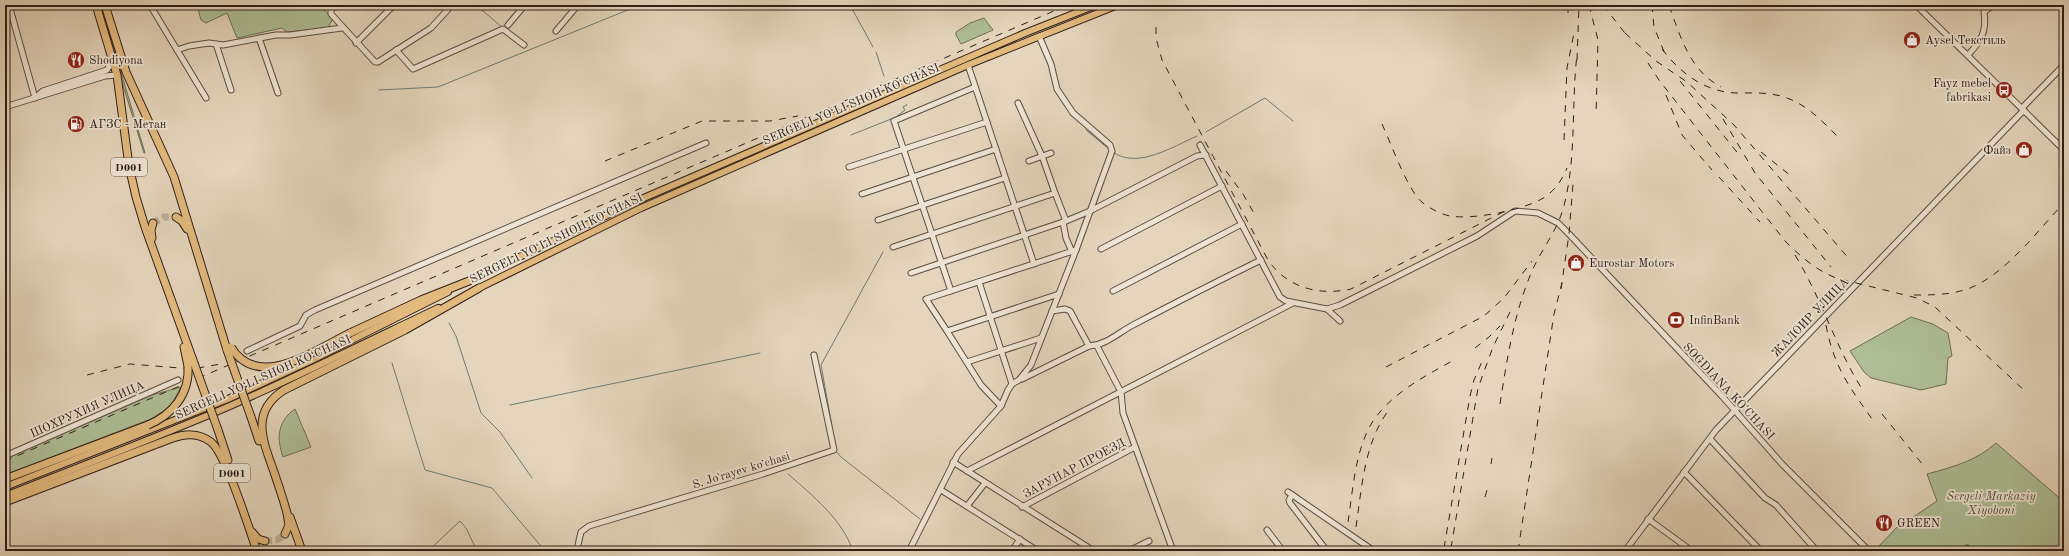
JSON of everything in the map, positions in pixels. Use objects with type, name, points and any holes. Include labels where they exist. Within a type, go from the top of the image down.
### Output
[{"type":"highway","name":"D001","points":[[96,5],[117,75],[132,181],[145,227],[156,256],[191,365],[218,430],[244,516],[257,551]]},
{"type":"highway","name":"D001","points":[[106,5],[126,72],[144,115],[170,167],[203,274],[265,458],[281,494],[302,551]]},
{"type":"highway","points":[[176,217],[184,224],[192,238]]},
{"type":"highway","points":[[153,223],[151,232],[156,256]]},
{"type":"highway","points":[[229,348],[248,362],[259,366],[274,367],[288,364],[350,333],[422,300],[474,279]]},
{"type":"highway","points":[[286,534],[289,521],[261,433],[264,413],[274,398],[286,389],[405,330],[479,288]]},
{"type":"highway","points":[[5,479],[148,425],[167,414],[179,401],[186,384],[191,365]]},
{"type":"highway","points":[[5,502],[170,439],[191,435],[209,440],[219,451],[244,516],[256,537],[265,542]]},
{"type":"main road","name":"SERGELI YO‘LI SHOH KO‘CHASI","points":[[5,486],[228,399],[312,360],[474,279],[653,194],[999,44],[1096,5]]},
{"type":"main road","name":"SERGELI YO‘LI SHOH KO‘CHASI","points":[[5,496],[230,406],[325,363],[641,208],[968,66],[1118,5]]},
{"type":"street","points":[[9,5],[35,98]]},
{"type":"street","points":[[150,5],[206,98]]},
{"type":"street","points":[[336,5],[330,12],[342,28],[375,62],[378,62],[431,28],[452,5]]},
{"type":"street","points":[[356,43],[394,5]]},
{"type":"street","points":[[508,25],[525,5]]},
{"type":"street","points":[[556,31],[578,5]]},
{"type":"street","points":[[1916,5],[2064,150]]},
{"type":"street","points":[[1968,55],[1983,37],[1985,29],[1984,12],[1993,5]]},
{"type":"street","points":[[177,50],[189,46],[209,43],[216,44],[342,28]]},
{"type":"street","points":[[396,50],[413,69],[503,29],[524,45]]},
{"type":"street","points":[[1019,380],[1031,365],[1090,212],[1111,151],[1110,145],[1073,113],[1057,90],[1051,64],[1039,36]]},
{"type":"street","points":[[259,38],[278,92]]},
{"type":"street","points":[[216,44],[220,63],[231,90]]},
{"type":"street","points":[[35,98],[43,91],[107,70],[112,64],[112,59]]},
{"type":"street","points":[[968,66],[1034,264]]},
{"type":"street","name":"ЖАЛОИР УЛИЦА","points":[[1625,551],[1684,472],[1735,410],[2064,66]]},
{"type":"street","points":[[5,107],[105,76],[117,75]]},
{"type":"street","points":[[951,291],[894,121],[975,87]]},
{"type":"street","points":[[1018,104],[1042,156],[1064,222],[1066,238],[1074,251]]},
{"type":"street","points":[[849,167],[987,122]]},
{"type":"street","points":[[247,351],[300,326],[306,315],[315,310],[706,143]]},
{"type":"street","points":[[1200,145],[1280,297],[1293,303],[1327,309],[1340,321]]},
{"type":"street","points":[[862,194],[996,150]]},
{"type":"street","points":[[1029,161],[1051,153]]},
{"type":"street","points":[[911,273],[1090,212],[1197,156],[1206,155]]},
{"type":"street","points":[[878,220],[1005,178]]},
{"type":"street","points":[[1101,249],[1222,186]]},
{"type":"street","points":[[893,247],[1055,193]]},
{"type":"street","name":"SOGDIANA KO'CHASI","points":[[1327,309],[1340,305],[1477,236],[1516,211],[1538,213],[1558,224],[1735,410],[1782,464],[1869,551]]},
{"type":"street","points":[[1113,291],[1242,224]]},
{"type":"street","points":[[1001,406],[981,385],[926,299],[1074,251]]},
{"type":"street","points":[[918,551],[910,549],[941,490],[953,462],[958,454],[1001,406],[1012,384],[1089,346],[1097,346],[1130,327],[1261,260]]},
{"type":"street","points":[[979,282],[1012,384]]},
{"type":"street","points":[[947,330],[1059,294]]},
{"type":"street","points":[[967,472],[1293,303]]},
{"type":"street","points":[[1052,311],[1070,311],[1089,346]]},
{"type":"street","points":[[967,362],[1041,338]]},
{"type":"street","points":[[1097,346],[1121,392],[1123,413],[1173,551]]},
{"type":"street","name":"S. Joʻrayev koʻchasi","points":[[578,551],[578,541],[581,532],[589,526],[763,474],[834,450],[814,355]]},
{"type":"street","name":"ШОХРУХИЯ УЛИЦА","points":[[5,456],[178,380]]},
{"type":"street","points":[[1710,439],[1765,498],[1776,505],[1817,551]]},
{"type":"street","name":"ЗАРУНАР ПРОЕЗД","points":[[1022,507],[1135,447]]},
{"type":"street","points":[[953,462],[1022,507],[1094,551]]},
{"type":"street","points":[[1684,472],[1761,551]]},
{"type":"street","points":[[967,506],[985,483]]},
{"type":"street","points":[[941,490],[1038,551]]},
{"type":"street","points":[[1327,551],[1290,503],[1290,493],[1374,551]]},
{"type":"street","points":[[1648,519],[1692,551]]},
{"type":"street","points":[[1267,530],[1283,551]]},
{"type":"street","points":[[1012,551],[1020,539]]},
{"type":"street","points":[[1129,551],[1149,541]]},
{"type":"green space","points":[[98,5],[101,5],[145,153],[144,153]]},
{"type":"green space","points":[[197,5],[318,5],[333,18],[328,28],[287,32],[282,28],[237,38],[227,13],[206,23],[201,20]]},
{"type":"green space","points":[[984,18],[993,30],[961,44],[956,32],[970,23]]},
{"type":"green space","points":[[1911,317],[1933,324],[1948,333],[1952,356],[1948,358],[1946,384],[1921,390],[1871,378],[1864,372],[1850,351]]},
{"type":"green space","points":[[181,387],[170,407],[151,419],[5,475],[5,458],[152,395]]},
{"type":"green space","points":[[295,409],[311,447],[283,457],[279,436],[280,430],[285,419]]},
{"type":"green space","name":"Sergeli Markaziy Xiyoboni","points":[[1996,443],[2064,502],[2064,545],[2057,551],[1962,549],[1883,551],[1879,546],[1901,523],[1906,522],[1937,501],[1927,474],[1955,466],[1972,459]]},
{"type":"waterway","points":[[476,5],[503,28]]},
{"type":"waterway","points":[[379,90],[438,87],[640,5]]},
{"type":"waterway","points":[[850,5],[873,47]]},
{"type":"waterway","points":[[876,52],[884,76]]},
{"type":"waterway","points":[[1206,132],[1265,98],[1293,121]]},
{"type":"waterway","points":[[851,135],[896,117],[905,110],[903,107],[907,105],[906,104]]},
{"type":"waterway","points":[[1086,130],[1109,149]]},
{"type":"waterway","points":[[1113,152],[1123,157],[1144,157],[1167,150],[1197,136]]},
{"type":"waterway","points":[[832,426],[821,365],[883,252]]},
{"type":"waterway","points":[[449,323],[456,336],[481,413],[500,432],[532,478]]},
{"type":"waterway","points":[[510,405],[760,353]]},
{"type":"waterway","points":[[392,363],[425,470],[492,488],[545,551]]},
{"type":"waterway","points":[[836,451],[841,457],[920,519]]},
{"type":"waterway","points":[[788,474],[817,500],[834,518],[848,539],[853,551]]},
{"type":"waterway","points":[[428,551],[460,521],[466,528],[477,551]]},
{"type":"tunnel","points":[[153,223],[164,217],[176,217]]},
{"type":"tunnel","points":[[265,541],[277,540],[285,534]]},
{"type":"railway","points":[[5,461],[1068,5]]},
{"type":"railway","points":[[1568,5],[1568,13]]},
{"type":"railway","points":[[1577,60],[1579,5]]},
{"type":"railway","points":[[1589,5],[1598,40],[1596,114]]},
{"type":"railway","points":[[1603,5],[1628,37]]},
{"type":"railway","points":[[1652,5],[1654,27],[1665,54]]},
{"type":"railway","points":[[1669,6],[1682,41],[1694,62],[1701,72],[1721,87]]},
{"type":"railway","points":[[1156,27],[1156,38],[1162,60],[1268,260],[1276,270],[1294,283],[1305,288],[1316,290],[1339,291],[1351,289],[1509,209]]},
{"type":"railway","points":[[1564,140],[1567,68],[1574,33]]},
{"type":"railway","points":[[1625,33],[1656,61],[1687,82],[1734,125],[1850,260]]},
{"type":"railway","points":[[1662,49],[1677,66],[1694,80],[1725,92],[1772,94],[1792,100],[1808,109],[1840,139]]},
{"type":"railway","points":[[1500,404],[1508,353],[1520,303],[1532,271],[1553,233],[1563,209],[1572,152],[1577,55]]},
{"type":"railway","points":[[1648,63],[1659,80],[1785,241],[1803,258],[1815,267],[1836,278],[1917,298],[1935,307],[2026,392]]},
{"type":"railway","points":[[1680,81],[1740,156]]},
{"type":"railway","points":[[1666,95],[1682,135],[1712,170]]},
{"type":"railway","points":[[605,161],[702,121],[770,121],[798,116]]},
{"type":"railway","points":[[1723,119],[1755,173],[1831,267]]},
{"type":"railway","points":[[1382,124],[1400,166],[1417,197],[1432,209],[1450,216],[1472,217],[1499,213],[1536,202],[1549,194],[1561,180],[1567,168]]},
{"type":"railway","points":[[1761,152],[1791,176]]},
{"type":"railway","points":[[1226,171],[1243,194],[1255,215]]},
{"type":"railway","points":[[1719,177],[1760,222]]},
{"type":"railway","points":[[1561,289],[1569,234],[1573,184]]},
{"type":"railway","points":[[1914,295],[1935,295],[1956,292],[1983,282],[1995,274],[2019,252],[2061,206]]},
{"type":"railway","points":[[1795,255],[1805,272],[1845,359],[1864,392]]},
{"type":"railway","points":[[1386,367],[1484,316],[1504,298],[1532,261]]},
{"type":"railway","points":[[1518,551],[1554,314],[1562,283]]},
{"type":"railway","points":[[1451,548],[1478,388],[1493,347],[1512,308]]},
{"type":"railway","points":[[1826,325],[1829,340],[1838,366],[1875,423]]},
{"type":"railway","points":[[1475,348],[1500,326]]},
{"type":"railway","points":[[1444,548],[1470,396],[1474,380],[1484,357]]},
{"type":"railway","points":[[1348,522],[1358,457],[1362,444],[1373,421],[1399,394],[1454,360]]},
{"type":"railway","points":[[87,375],[130,364],[192,369],[221,364]]},
{"type":"railway","points":[[1356,527],[1365,466],[1374,437],[1388,411]]},
{"type":"railway","points":[[1882,414],[1923,465]]},
{"type":"railway","points":[[1491,464],[1492,458]]},
{"type":"railway","points":[[1485,497],[1487,490]]},
{"type":"place","name":"Aysel Текстиль","points":[[1912,40]]},
{"type":"place","name":"Shodiyona","points":[[76,60]]},
{"type":"place","name":"Fayz mebel fabrikasi","points":[[2004,90]]},
{"type":"place","name":"АГЗС - Метан","points":[[76,124]]},
{"type":"place","name":"Файз","points":[[2024,150]]},
{"type":"place","name":"Eurostar Motors","points":[[1576,263]]},
{"type":"place","name":"InfinBank","points":[[1676,320]]},
{"type":"place","name":"GREEN","points":[[1884,523]]}]
